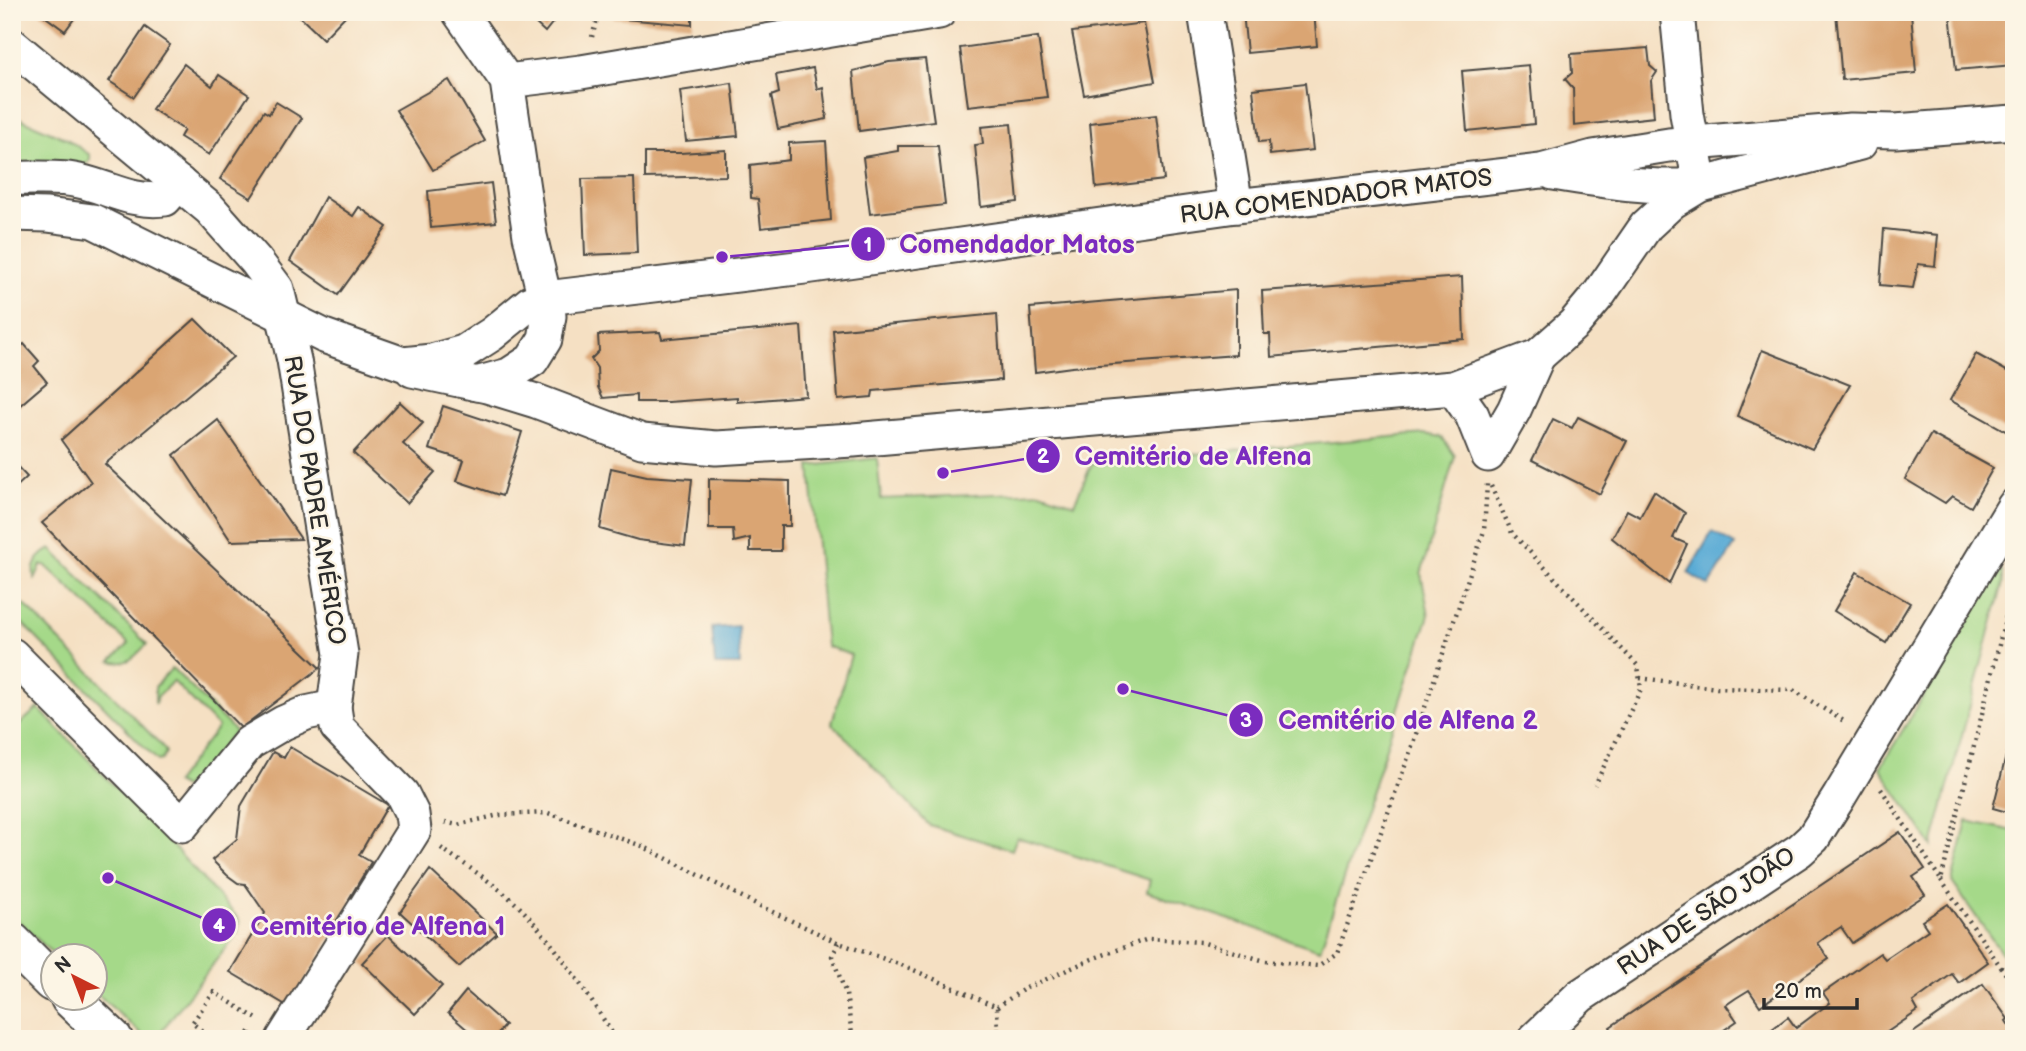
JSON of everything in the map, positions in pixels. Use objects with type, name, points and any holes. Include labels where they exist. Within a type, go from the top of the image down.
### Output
[{"type":"main road","points":[[12,942],[38,968]]},
{"type":"main road","points":[[83,1012],[113,1039]]},
{"type":"street","points":[[459,12],[507,81],[530,236],[549,316],[545,339],[532,360],[509,375],[476,384]]},
{"type":"street","points":[[507,81],[582,72],[939,12]]},
{"type":"street","points":[[1205,12],[1236,206]]},
{"type":"street","points":[[1677,12],[1692,143],[1700,185]]},
{"type":"street","name":"RUA DO PADRE AMÉRICO","points":[[12,44],[210,209],[277,289],[294,360],[341,654],[334,707]]},
{"type":"street","name":"RUA COMENDADOR MATOS","points":[[12,214],[93,221],[324,336],[404,364],[432,361],[464,352],[474,346],[508,312],[546,298],[806,267],[1236,206],[1541,172],[1586,159],[1692,143],[1851,130],[1895,131],[2014,122]]},
{"type":"street","points":[[404,364],[416,372],[476,384],[536,401],[642,441],[716,448],[867,439],[1453,388],[1538,356],[1574,324],[1646,226],[1672,202],[1700,185],[1828,152],[1895,131]]},
{"type":"street","points":[[1586,159],[1605,168],[1620,184],[1626,204],[1628,231],[1621,261]]},
{"type":"street","name":"RUA COMENDADOR MATOS","points":[[1541,172],[1668,188],[1700,185]]},
{"type":"street","points":[[12,178],[78,180],[111,193],[146,201],[165,199],[179,183]]},
{"type":"street","points":[[530,236],[528,256],[500,340],[509,375],[515,384],[536,401]]},
{"type":"street","points":[[1453,388],[1472,415],[1488,455],[1514,410],[1538,356]]},
{"type":"street","name":"RUA DE SÃO JOÃO","points":[[1535,1039],[1589,989],[1800,850],[1812,838],[1858,767],[2014,506]]},
{"type":"street","points":[[12,655],[182,825],[249,743],[306,713],[334,707],[337,726],[402,794],[413,822],[271,1029]]},
{"type":"path","points":[[997,1007],[1024,989],[1092,959],[1148,939],[1201,942],[1265,961],[1318,966],[1337,953],[1409,755],[1484,531],[1488,479],[1512,533],[1638,666],[1641,689],[1595,785]]},
{"type":"path","points":[[1941,880],[2014,584]]},
{"type":"path","points":[[1640,678],[1717,688],[1793,690],[1875,738]]},
{"type":"path","points":[[1858,767],[1880,787],[2014,986]]},
{"type":"path","points":[[413,822],[457,825],[499,815],[548,813],[642,846],[839,943],[906,967],[997,1007]]},
{"type":"path","points":[[413,822],[526,913],[564,962],[616,1039]]},
{"type":"path","points":[[839,943],[832,956],[846,994],[852,1034],[849,1039]]},
{"type":"path","points":[[213,1039],[192,1023],[214,992],[271,1029]]},
{"type":"path","points":[[997,1007],[998,1039]]},
{"type":"green space","points":[[12,115],[67,139],[90,155],[90,160],[81,169],[12,167]]},
{"type":"green space","points":[[1425,434],[1442,437],[1455,456],[1421,574],[1429,615],[1320,950],[1147,892],[1150,880],[1017,837],[1012,850],[929,825],[832,723],[851,655],[826,646],[810,466],[877,458],[881,499],[1041,492],[1074,504],[1092,463]]},
{"type":"green space","points":[[51,549],[147,644],[131,659],[111,661],[129,644],[45,565],[41,565],[35,579],[37,561]]},
{"type":"green space","points":[[2000,568],[2003,583],[1932,846],[1880,768]]},
{"type":"green space","points":[[12,596],[26,606],[162,746],[166,752],[162,760],[158,761],[12,613]]},
{"type":"green space","points":[[172,668],[235,731],[194,782],[184,788],[175,783],[218,727],[173,681],[158,696],[155,704],[155,687]]},
{"type":"green space","points":[[38,708],[169,842],[240,920],[238,932],[155,1039],[147,1039],[108,1004],[108,942],[40,942],[12,915],[12,731]]},
{"type":"green space","points":[[1967,821],[2014,831],[2014,971],[1952,882]]},
{"type":"water","points":[[1712,532],[1735,545],[1709,586],[1688,573]]},
{"type":"water","points":[[738,626],[740,665],[715,665],[712,628]]},
{"type":"building","points":[[39,12],[79,12],[65,31]]},
{"type":"building","points":[[295,12],[349,12],[323,39]]},
{"type":"building","points":[[523,12],[561,12],[545,32]]},
{"type":"building","points":[[614,12],[692,12],[692,25],[613,18]]},
{"type":"building","points":[[1243,12],[1314,12],[1317,46],[1247,53]]},
{"type":"building","points":[[1836,12],[1911,12],[1916,73],[1842,80]]},
{"type":"building","points":[[1950,12],[2014,12],[2014,65],[1956,70]]},
{"type":"building","points":[[1144,23],[1155,82],[1084,95],[1072,32]]},
{"type":"building","points":[[145,27],[170,45],[134,97],[109,81]]},
{"type":"building","points":[[1038,37],[1047,97],[968,106],[960,48]]},
{"type":"building","points":[[1648,48],[1650,66],[1657,72],[1651,81],[1654,117],[1574,126],[1573,88],[1565,79],[1572,73],[1571,54]]},
{"type":"building","points":[[925,59],[934,121],[859,131],[853,71],[889,62]]},
{"type":"building","points":[[184,64],[212,86],[219,75],[249,95],[209,155],[180,137],[184,130],[152,109]]},
{"type":"building","points":[[1529,65],[1534,124],[1467,131],[1462,71]]},
{"type":"building","points":[[813,68],[817,89],[823,87],[827,119],[778,129],[771,96],[779,93],[776,75]]},
{"type":"building","points":[[449,80],[485,141],[433,170],[396,110]]},
{"type":"building","points":[[732,83],[738,136],[686,141],[680,91]]},
{"type":"building","points":[[1305,83],[1313,150],[1270,155],[1269,141],[1259,142],[1253,89]]},
{"type":"building","points":[[276,102],[302,118],[251,198],[220,179],[264,111],[269,114]]},
{"type":"building","points":[[1156,115],[1164,180],[1096,188],[1090,123]]},
{"type":"building","points":[[1011,124],[1018,202],[981,207],[975,145],[983,144],[981,127]]},
{"type":"building","points":[[826,141],[831,220],[761,228],[758,199],[751,198],[750,165],[789,160],[789,143]]},
{"type":"building","points":[[898,146],[938,146],[945,205],[870,214],[863,157],[898,151]]},
{"type":"building","points":[[726,150],[726,176],[645,178],[645,153]]},
{"type":"building","points":[[634,178],[637,253],[585,255],[582,179]]},
{"type":"building","points":[[491,183],[496,222],[431,228],[428,191]]},
{"type":"building","points":[[325,197],[353,216],[359,207],[387,227],[338,295],[290,261]]},
{"type":"building","points":[[1884,229],[1938,235],[1935,266],[1918,264],[1913,288],[1880,285]]},
{"type":"building","points":[[1462,277],[1464,339],[1271,357],[1270,334],[1264,334],[1262,291]]},
{"type":"building","points":[[1236,290],[1236,355],[1035,372],[1030,308]]},
{"type":"building","points":[[997,314],[1001,380],[873,391],[872,397],[838,400],[833,330]]},
{"type":"building","points":[[195,319],[233,357],[105,464],[320,668],[241,728],[42,523],[91,482],[61,440]]},
{"type":"building","points":[[801,326],[806,396],[737,402],[737,397],[668,402],[636,402],[636,395],[603,398],[598,387],[597,368],[591,359],[599,351],[598,335],[660,332],[662,339]]},
{"type":"building","points":[[12,343],[18,349],[24,344],[39,361],[34,366],[47,382],[12,412]]},
{"type":"building","points":[[1762,350],[1850,385],[1812,449],[1737,416]]},
{"type":"building","points":[[1976,354],[2014,375],[2013,435],[1950,400]]},
{"type":"building","points":[[400,402],[423,423],[403,444],[435,472],[407,503],[353,453]]},
{"type":"building","points":[[443,406],[522,432],[502,496],[457,481],[464,460],[429,449]]},
{"type":"building","points":[[1578,417],[1627,441],[1600,494],[1532,460],[1553,419],[1572,428]]},
{"type":"building","points":[[218,420],[301,539],[231,541],[174,455]]},
{"type":"building","points":[[1931,434],[1993,468],[1971,507],[1952,496],[1945,503],[1905,479]]},
{"type":"building","points":[[12,461],[27,477],[12,491]]},
{"type":"building","points":[[611,468],[647,476],[692,479],[685,546],[638,540],[600,529]]},
{"type":"building","points":[[709,479],[790,481],[790,526],[781,526],[781,551],[750,551],[750,538],[734,542],[733,529],[709,529]]},
{"type":"building","points":[[1654,491],[1685,513],[1673,538],[1687,544],[1669,584],[1612,538],[1627,510],[1640,517]]},
{"type":"building","points":[[1857,572],[1910,603],[1886,643],[1834,611]]},
{"type":"building","points":[[2014,729],[2014,814],[1993,808]]},
{"type":"building","points":[[290,747],[388,805],[359,855],[371,862],[349,899],[352,901],[289,1007],[230,972],[265,913],[245,884],[238,883],[227,875],[212,860],[237,839],[241,806],[273,752],[284,758]]},
{"type":"building","points":[[1900,832],[1925,869],[1913,877],[1925,895],[1852,943],[1841,927],[1830,934],[1818,943],[1829,959],[1760,1006],[1749,990],[1736,998],[1726,1005],[1737,1021],[1711,1039],[1617,1039],[1610,1027]]},
{"type":"building","points":[[430,870],[497,933],[459,967],[400,912]]},
{"type":"building","points":[[1948,904],[1988,962],[1959,983],[1952,974],[1913,1002],[1918,1011],[1877,1039],[1759,1039],[1788,1017],[1796,1028],[1830,1003],[1823,993],[1880,953],[1885,959],[1928,930],[1922,921]]},
{"type":"building","points":[[388,935],[442,986],[415,1014],[362,963]]},
{"type":"building","points":[[1983,984],[2008,1019],[2006,1021],[2014,1033],[2014,1039],[1913,1039],[1910,1035]]},
{"type":"building","points":[[466,991],[505,1025],[493,1039],[478,1039],[448,1013]]},
{"type":"place","name":"Comendador Matos","points":[[722,257]]},
{"type":"place","name":"Cemitério de Alfena","points":[[943,473]]},
{"type":"place","name":"Cemitério de Alfena 2","points":[[1123,689]]},
{"type":"place","name":"Cemitério de Alfena 1","points":[[108,878]]}]
